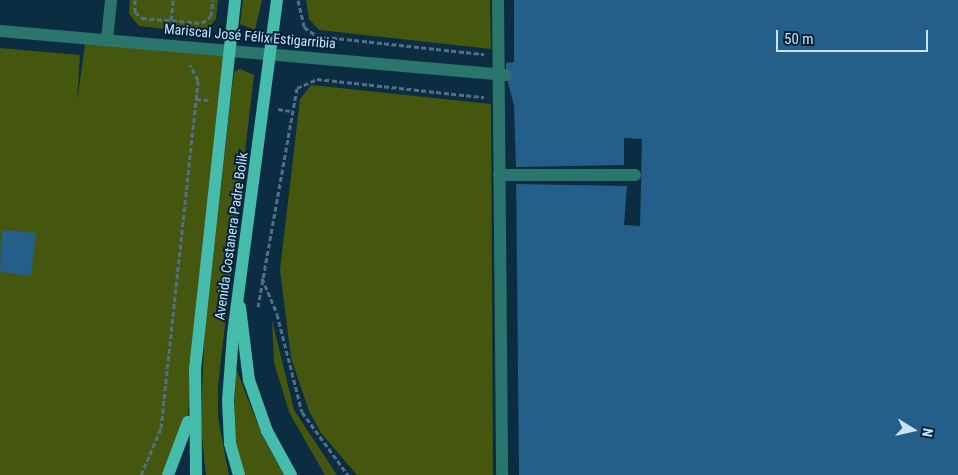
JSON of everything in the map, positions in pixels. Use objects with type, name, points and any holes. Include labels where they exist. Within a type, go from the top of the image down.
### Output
[{"type":"main road","name":"Avenida Costanera Padre Bolik","points":[[196,475],[192,397],[235,0]]},
{"type":"main road","name":"Avenida Costanera Padre Bolik","points":[[239,475],[230,443],[228,401],[238,291],[272,53],[277,0]]},
{"type":"main road","points":[[238,291],[249,380],[267,431],[291,475]]},
{"type":"main road","points":[[168,475],[184,439],[192,397]]},
{"type":"street","points":[[107,39],[111,0]]},
{"type":"street","points":[[498,0],[498,56],[502,75],[498,98],[502,475]]},
{"type":"street","name":"Mariscal José Félix Estigarribia","points":[[0,31],[230,48],[502,75]]},
{"type":"street","points":[[499,176],[635,175]]},
{"type":"path","points":[[135,0],[135,12],[142,18],[205,22],[211,16],[213,0]]},
{"type":"path","points":[[171,20],[173,0]]},
{"type":"path","points":[[298,0],[304,27],[316,36],[498,56]]},
{"type":"path","points":[[141,475],[161,428],[196,99],[196,71],[180,64]]},
{"type":"path","points":[[257,315],[290,111],[297,88],[317,79],[498,98]]},
{"type":"path","points":[[196,99],[223,102]]},
{"type":"path","points":[[264,107],[290,111]]},
{"type":"path","points":[[262,278],[277,314],[302,412],[348,475]]},
{"type":"green space","points":[[130,0],[218,0],[216,19],[204,33],[139,26],[129,14]]},
{"type":"green space","points":[[243,0],[262,0],[255,30],[240,24]]},
{"type":"green space","points":[[306,0],[490,0],[491,49],[319,30],[309,19]]},
{"type":"green space","points":[[86,37],[230,48],[186,432],[168,475],[0,475],[0,48],[80,55],[77,102]]},
{"type":"green space","points":[[240,69],[254,75],[218,386],[218,418],[229,475],[206,475],[201,429],[204,340],[234,72]]},
{"type":"green space","points":[[311,85],[491,104],[493,475],[357,475],[321,433],[309,411],[291,358],[280,270],[300,99]]},
{"type":"green space","points":[[272,320],[294,410],[337,475],[325,475],[290,414],[274,363]]},
{"type":"green space","points":[[236,368],[261,433],[284,475],[243,475],[233,437]]},
{"type":"water","points":[[514,0],[958,0],[958,475],[519,475],[516,167],[514,106],[506,75],[506,63],[514,62]]},
{"type":"water","points":[[2,230],[36,233],[31,276],[0,272]]},
{"type":"pier","points":[[624,138],[642,139],[640,226],[624,225],[627,186],[516,184],[516,167],[624,165]]}]
